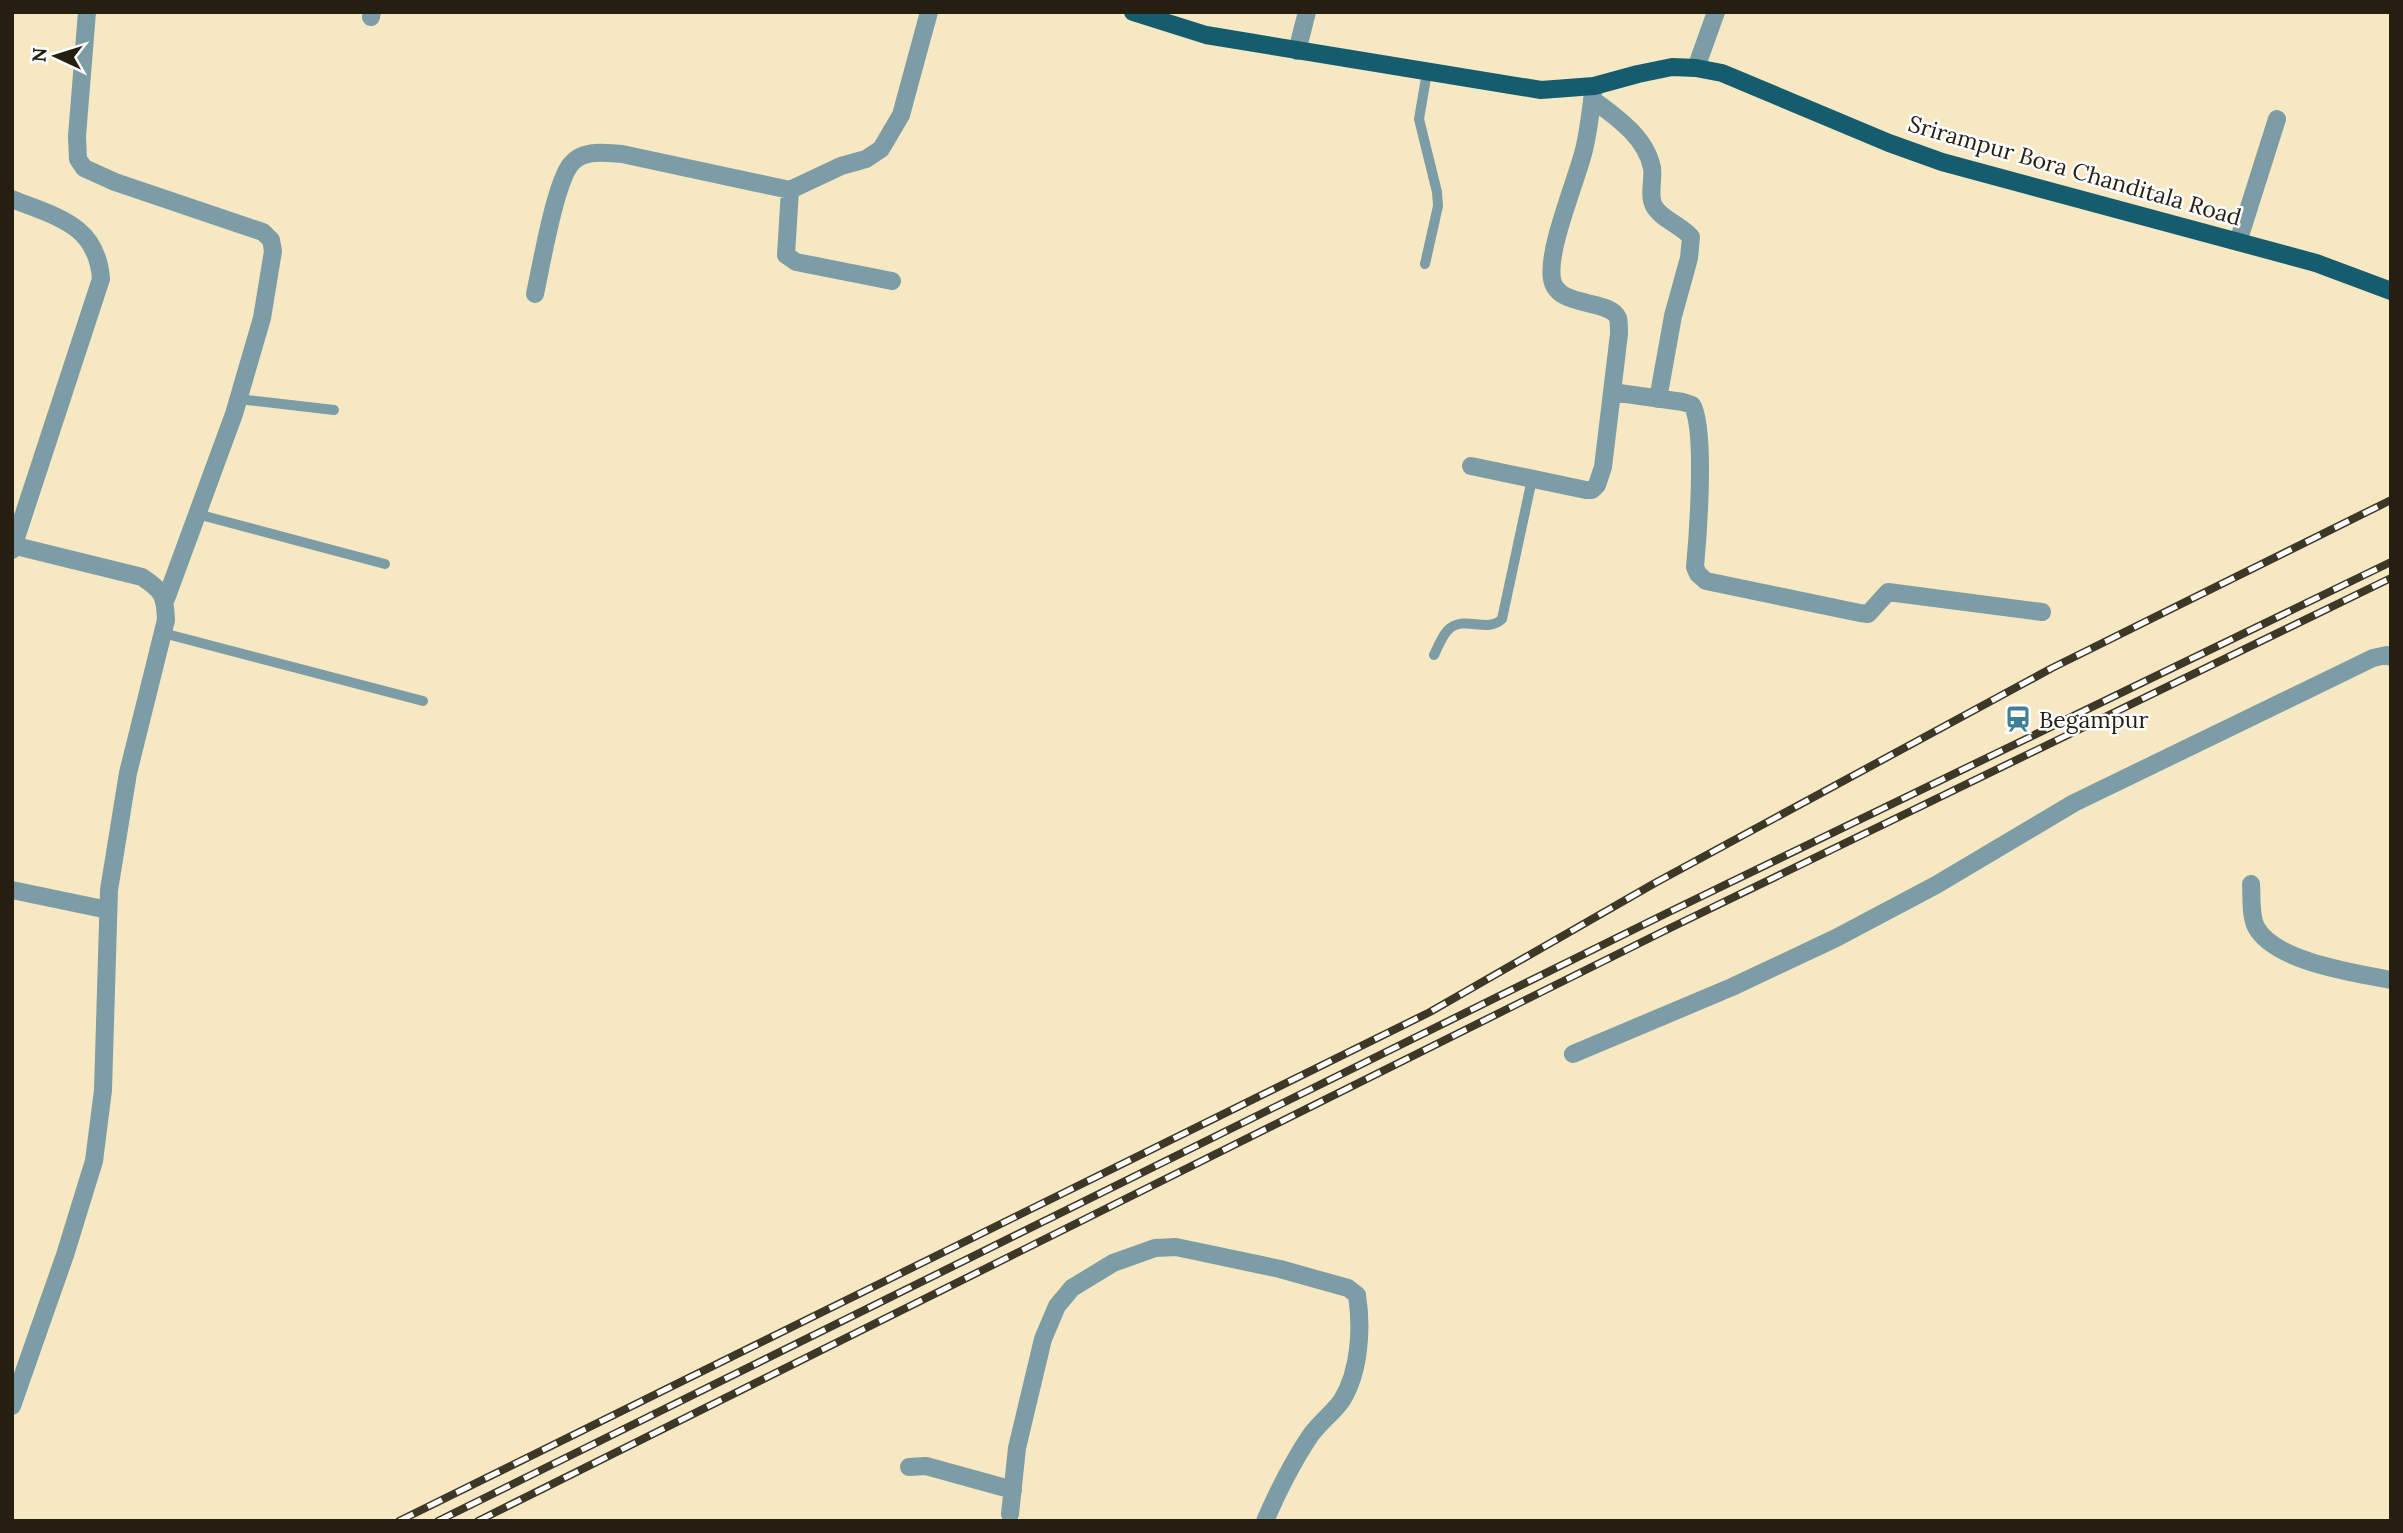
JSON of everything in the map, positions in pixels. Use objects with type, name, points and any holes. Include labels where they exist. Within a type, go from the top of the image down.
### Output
[{"type":"main road","name":"Srirampur Bora Chanditala Road","points":[[1133,12],[1206,35],[1541,90],[1593,92],[1649,72],[1672,67],[1722,73],[1889,143],[1942,162],[2316,263],[2391,291]]},
{"type":"street","points":[[12,1406],[65,1255],[94,1161],[103,1090],[109,890],[128,773],[166,620],[166,598],[238,399],[262,318],[273,251],[271,240],[262,232],[83,168],[78,159],[77,136],[87,12]]},
{"type":"street","points":[[536,295],[563,180],[571,164],[582,156],[596,152],[622,154],[790,190],[841,166],[866,159],[881,149],[901,115],[929,12]]},
{"type":"street","points":[[1297,51],[1307,12]]},
{"type":"street","points":[[1696,68],[1716,12]]},
{"type":"street","points":[[1471,466],[1586,490],[1592,490],[1597,485],[1604,467],[1619,334],[1618,318],[1613,311],[1564,295],[1555,286],[1552,278],[1560,230],[1584,151],[1593,92]]},
{"type":"street","points":[[1593,92],[1621,120],[1648,155],[1653,170],[1652,201],[1655,208],[1683,227],[1691,237],[1689,258],[1672,316],[1658,399]]},
{"type":"street","points":[[2238,242],[2277,119]]},
{"type":"street","points":[[790,190],[786,255],[796,262],[892,281]]},
{"type":"street","points":[[12,199],[74,224],[88,238],[100,259],[101,279],[13,547],[142,577],[158,587],[166,598]]},
{"type":"street","points":[[1612,393],[1692,405],[1696,411],[1699,421],[1699,463],[1695,567],[1706,581],[1868,614],[1888,592],[2042,612]]},
{"type":"street","points":[[1573,1054],[1732,987],[1836,938],[1936,885],[2074,803],[2373,658],[2387,655],[2391,657]]},
{"type":"street","points":[[2251,884],[2256,928],[2286,953],[2327,967],[2391,980]]},
{"type":"street","points":[[12,890],[108,910]]},
{"type":"street","points":[[1010,1514],[1017,1448],[1043,1339],[1057,1306],[1072,1288],[1113,1263],[1156,1248],[1176,1247],[1280,1269],[1348,1288],[1357,1295],[1359,1311],[1356,1359],[1349,1387],[1341,1402],[1311,1434],[1279,1488],[1265,1521]]},
{"type":"street","points":[[909,1467],[926,1466],[1013,1490]]},
{"type":"lane","points":[[1425,264],[1438,206],[1419,119],[1427,72]]},
{"type":"lane","points":[[238,399],[334,410]]},
{"type":"lane","points":[[1434,655],[1447,631],[1454,625],[1464,623],[1489,626],[1503,619],[1532,479]]},
{"type":"lane","points":[[197,514],[385,564]]},
{"type":"lane","points":[[163,633],[423,701]]},
{"type":"railway","points":[[399,1521],[1430,1012],[1655,883],[2052,668],[2391,500]]},
{"type":"railway","points":[[438,1521],[1667,913],[2391,562]]},
{"type":"railway","points":[[478,1521],[1662,932],[2391,578]]},
{"type":"place","name":"Begampur","points":[[2018,719]]}]
